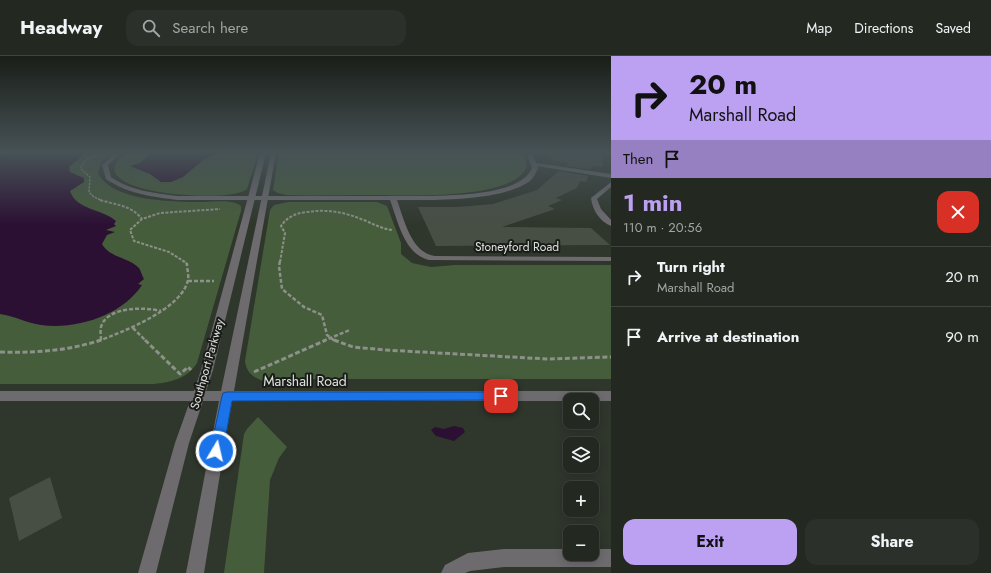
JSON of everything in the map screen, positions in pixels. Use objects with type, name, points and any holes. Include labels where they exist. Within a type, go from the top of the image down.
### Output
[{"type":"street","points":[[108,177],[117,184],[132,190],[152,195],[178,198],[393,199],[456,198],[504,190],[527,180],[529,177]]},
{"type":"street","name":"Southport Parkway","points":[[147,573],[182,443],[199,397],[257,177]]},
{"type":"street","name":"Southport Parkway","points":[[195,573],[220,425],[227,396],[269,177]]},
{"type":"street","points":[[611,184],[594,198],[594,205],[597,212],[611,224]]},
{"type":"street","points":[[393,199],[407,232]]},
{"type":"street","name":"Stoneyford Road","points":[[407,232],[413,247],[423,256],[440,259],[611,259]]},
{"type":"street","name":"Marshall Road","points":[[0,396],[611,396]]},
{"type":"street","points":[[451,572],[468,562],[504,558],[611,558]]},
{"type":"path","points":[[0,352],[15,353],[68,348],[101,340],[133,328],[162,312],[181,292],[188,281],[187,264],[180,257],[170,252],[134,241],[130,230],[142,219],[157,214],[174,211],[223,209]]},
{"type":"path","points":[[407,232],[380,229],[345,213],[324,210],[298,213],[286,218],[281,226],[285,234],[279,266],[282,289],[304,307],[322,315],[326,335],[353,347],[547,359],[611,357]]},
{"type":"path","points":[[188,281],[214,281]]},
{"type":"path","points":[[101,340],[101,327],[107,318],[126,309],[147,308],[162,312]]},
{"type":"path","points":[[133,328],[180,374],[188,367],[191,370]]},
{"type":"path","points":[[254,372],[350,330]]},
{"type":"green space","points":[[0,177],[101,177],[105,183],[130,195],[178,202],[233,202],[241,206],[241,211],[197,363],[188,373],[172,381],[154,384],[0,384]]},
{"type":"green space","points":[[251,177],[247,189],[234,194],[213,196],[159,192],[135,186],[119,178]]},
{"type":"green space","points":[[275,177],[519,177],[503,185],[481,191],[456,194],[405,196],[286,195],[273,190]]},
{"type":"green space","points":[[288,202],[377,202],[387,206],[401,243],[401,254],[412,263],[431,267],[455,265],[611,265],[611,379],[288,379],[287,384],[260,380],[250,373],[245,361],[270,210],[274,205]]},
{"type":"green space","points":[[258,417],[287,447],[279,458],[270,480],[264,573],[224,573],[244,434]]},
{"type":"shaded area","points":[[0,177],[84,178],[84,182],[70,191],[73,197],[84,206],[111,217],[116,221],[114,224],[116,226],[106,230],[115,232],[107,235],[102,244],[105,249],[114,255],[135,264],[139,268],[144,279],[138,284],[142,285],[124,304],[112,312],[85,322],[70,325],[41,325],[0,314]]},
{"type":"shaded area","points":[[154,177],[183,177],[171,182],[161,182]]},
{"type":"shaded area","points":[[454,426],[463,428],[465,432],[454,441],[436,436],[431,430],[435,427],[444,429]]},
{"type":"building","points":[[552,177],[588,177],[586,182],[580,181],[577,188],[556,198],[562,200],[548,206],[555,209],[502,227],[591,228],[610,245],[436,246],[418,207],[457,207],[493,204],[537,190]]},
{"type":"building","points":[[50,477],[62,518],[19,541],[9,498]]},
{"type":"route","points":[[216,451],[227,396],[501,396]]}]
